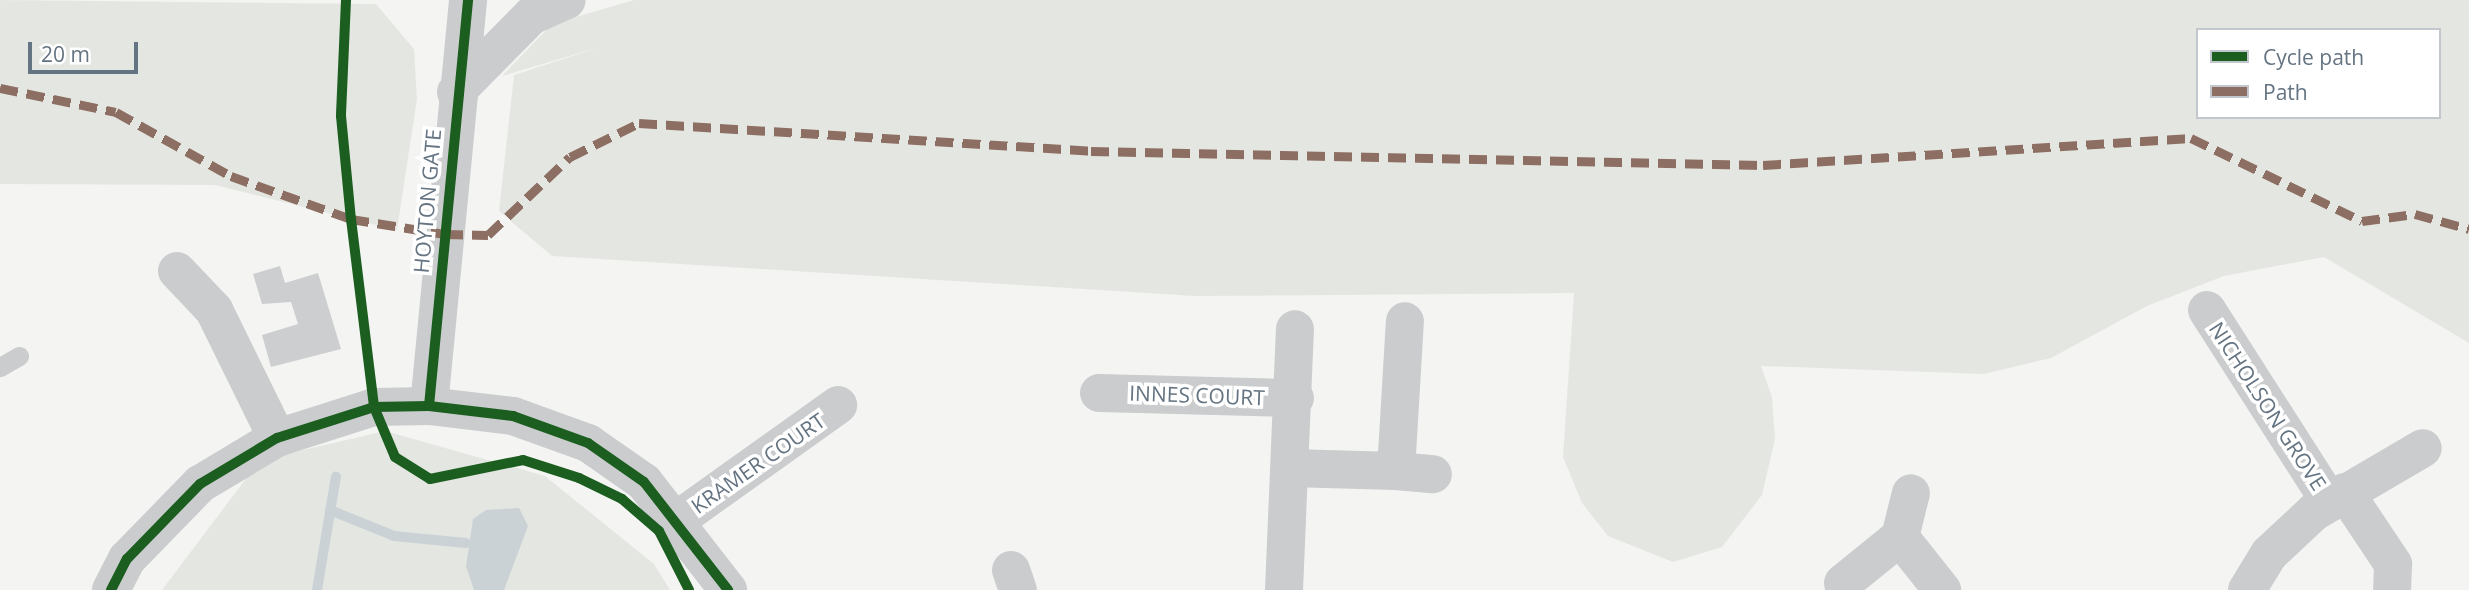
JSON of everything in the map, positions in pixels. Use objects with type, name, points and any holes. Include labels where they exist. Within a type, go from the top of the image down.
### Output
[{"type":"street","name":"HOYTON GATE","points":[[429,406],[456,92],[468,0]]},
{"type":"street","points":[[456,92],[531,16],[567,0]]},
{"type":"street","points":[[177,271],[214,310],[277,438]]},
{"type":"street","name":"NICHOLSON GROVE","points":[[2207,310],[2337,496],[2393,564],[2392,590]]},
{"type":"street","points":[[1396,471],[1405,321]]},
{"type":"street","name":"INNES COURT","points":[[1283,590],[1295,398],[1295,329]]},
{"type":"street","name":"INNES COURT","points":[[1098,393],[1295,398]]},
{"type":"street","name":"KRAMER COURT","points":[[677,520],[838,405]]},
{"type":"street","points":[[111,590],[127,559],[200,484],[277,438],[374,407],[429,406],[513,415],[588,443],[644,482],[677,520],[728,590]]},
{"type":"street","name":"NICHOLSON GROVE","points":[[2247,590],[2269,554],[2337,496],[2423,448]]},
{"type":"street","points":[[1291,468],[1433,474]]},
{"type":"street","points":[[1843,583],[1899,537],[1911,493]]},
{"type":"street","points":[[1899,537],[1942,590]]},
{"type":"lane","points":[[0,367],[19,356]]},
{"type":"shaded area","points":[[0,0],[376,4],[414,49],[417,99],[397,230],[215,185],[0,184]]},
{"type":"shaded area","points":[[634,0],[2469,0],[2469,343],[2324,257],[2224,276],[2147,306],[2051,358],[1984,374],[1761,366],[1772,397],[1775,439],[1762,495],[1722,547],[1673,562],[1608,536],[1582,503],[1563,457],[1574,293],[1195,296],[552,256],[499,211],[514,75],[600,47],[502,76],[552,24]]},
{"type":"shaded area","points":[[385,431],[545,476],[654,564],[670,590],[162,590],[260,460]]},
{"type":"shaded area","points":[[519,508],[528,526],[504,590],[474,590],[466,566],[473,519],[486,510]]},
{"type":"building","points":[[280,266],[285,283],[318,273],[341,349],[271,367],[262,335],[298,324],[291,302],[262,304],[253,274]]},
{"type":"waterway","points":[[317,590],[336,477]]},
{"type":"waterway","points":[[330,510],[394,536],[466,543]]},
{"type":"marked path","points":[[0,88],[116,112],[231,176],[351,219],[445,234],[488,235],[570,157],[639,123],[1091,151],[1763,165],[2191,138],[2362,221],[2415,214],[2469,229]]},
{"type":"cycle path","points":[[346,0],[341,116],[351,219],[374,407],[395,457],[430,479],[523,460],[579,478],[622,499],[659,531],[689,590]]},
{"type":"cycle path","points":[[429,406],[468,0]]},
{"type":"cycle path","points":[[111,590],[127,559],[200,484],[277,438],[374,407],[429,406],[513,416],[588,443],[644,482],[728,590]]}]
